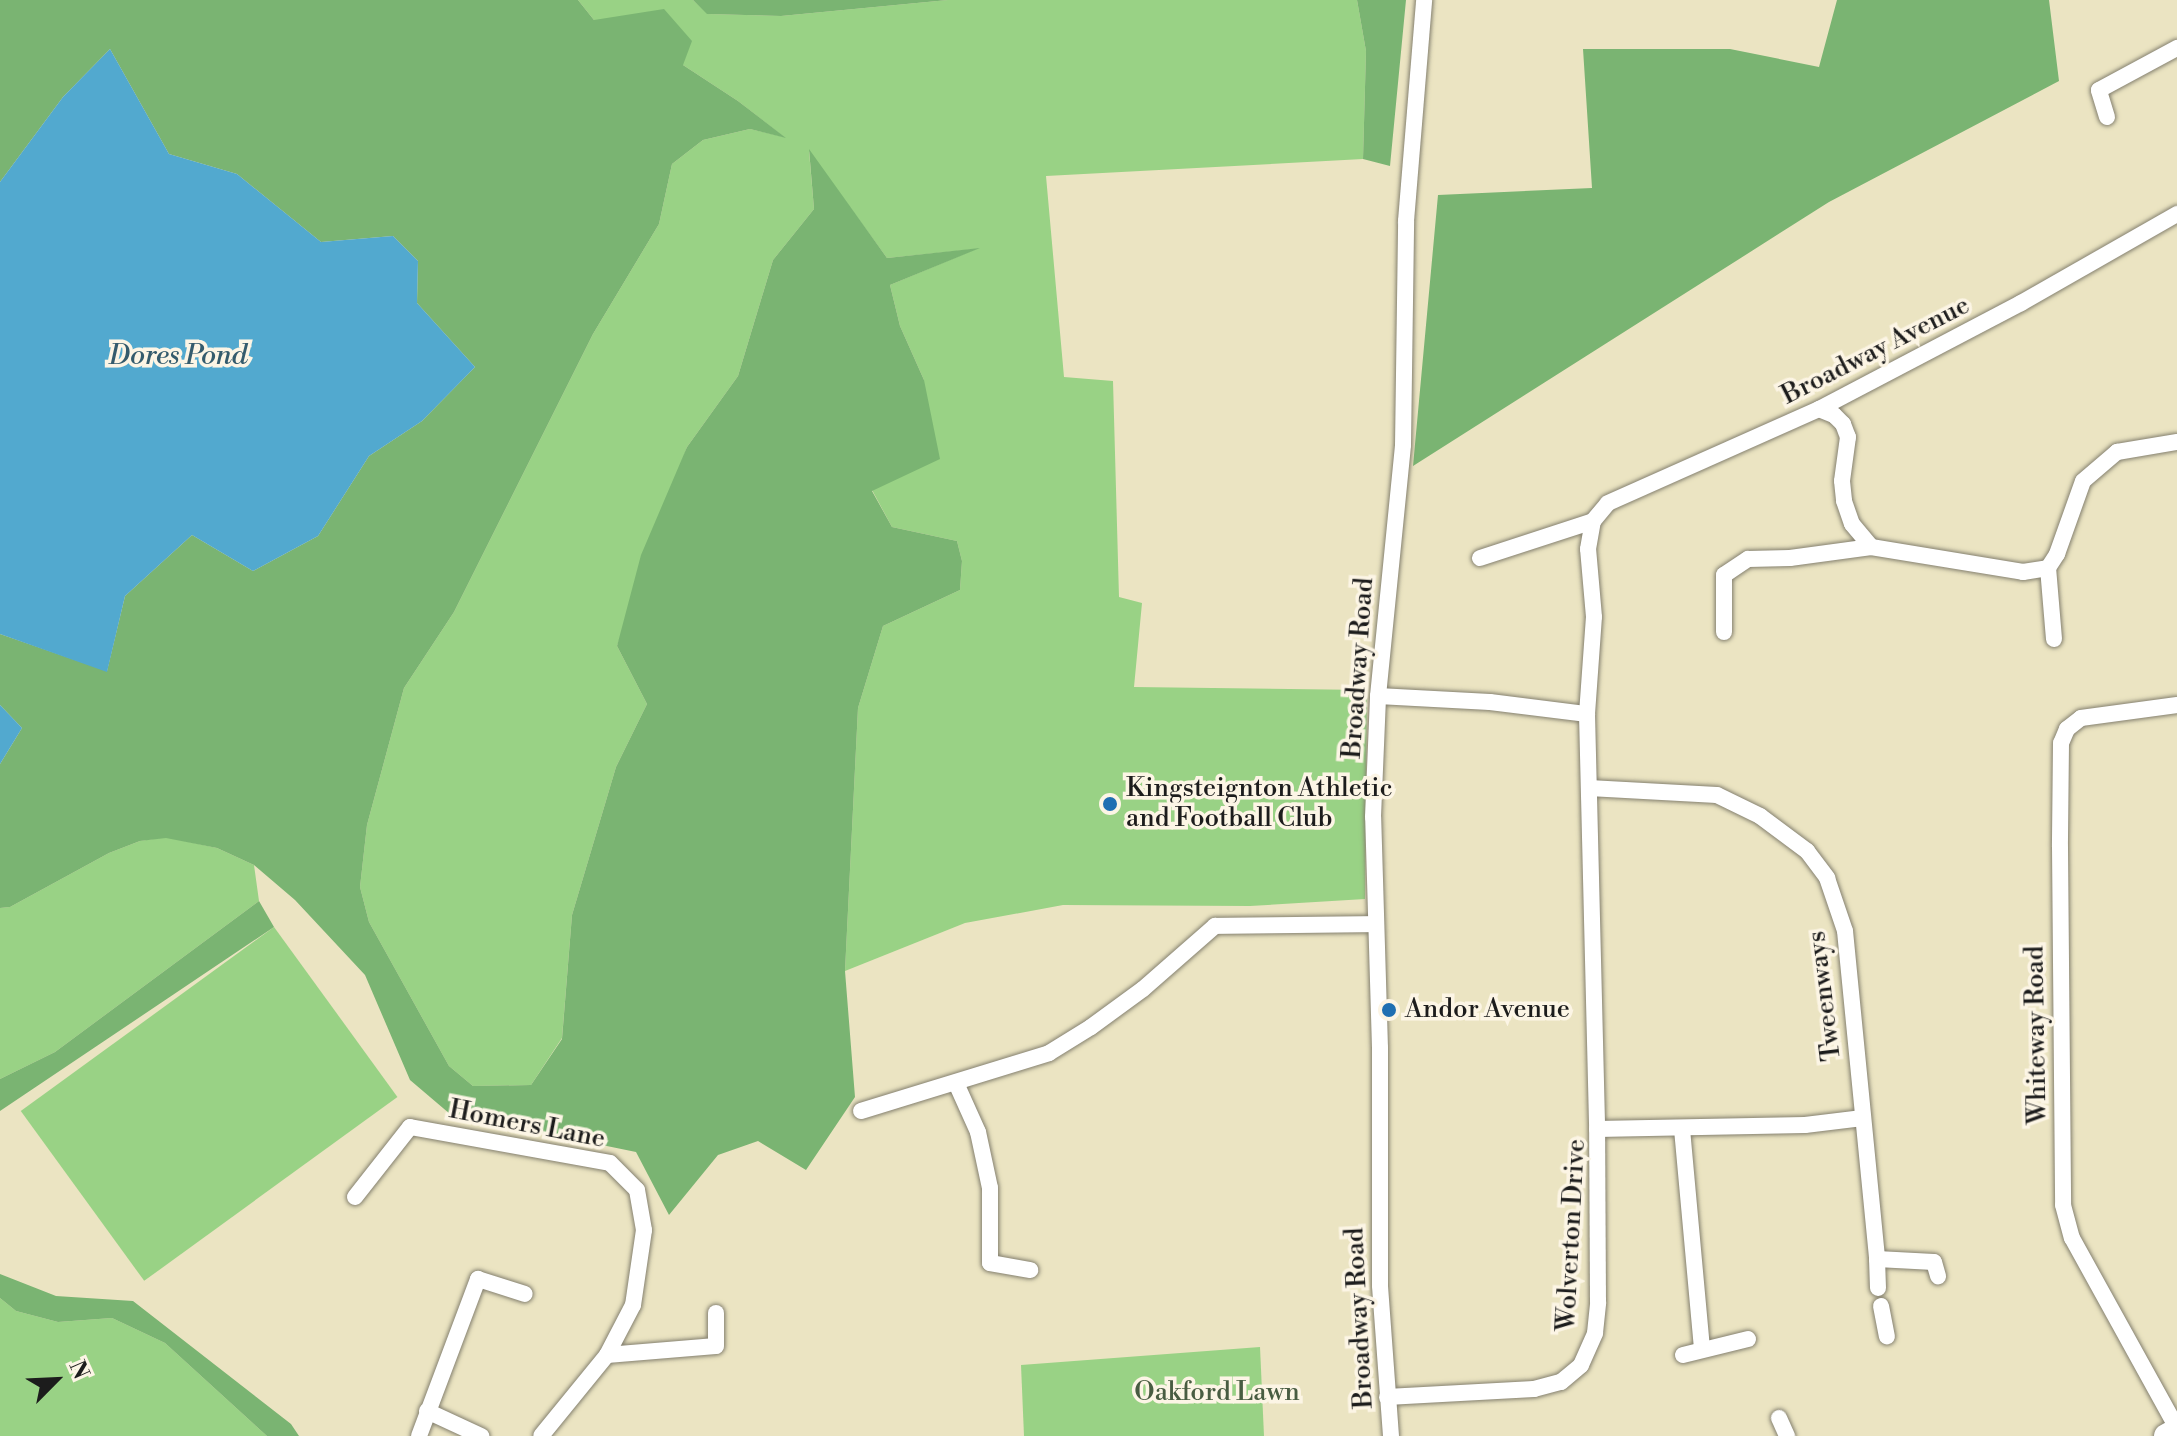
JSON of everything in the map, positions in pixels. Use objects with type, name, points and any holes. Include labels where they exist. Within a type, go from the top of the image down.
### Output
[{"type":"main road","points":[[2166,1436],[2177,1429]]},
{"type":"street","name":"Broadway Road","points":[[1391,1436],[1380,1285],[1380,1048],[1373,817],[1378,696],[1403,445],[1406,221],[1424,0]]},
{"type":"street","points":[[2107,117],[2099,90],[2177,48]]},
{"type":"street","name":"Broadway Avenue","points":[[1480,558],[1593,521],[1608,503],[1819,409],[2021,303],[2177,214]]},
{"type":"street","points":[[1819,409],[1834,415],[1843,424],[1848,437],[1842,481],[1844,501],[1852,524],[1871,547]]},
{"type":"street","points":[[2054,639],[2048,568],[2057,554],[2083,481],[2117,452],[2177,442]]},
{"type":"street","points":[[1593,521],[1588,549],[1594,617],[1587,714],[1597,1129]]},
{"type":"street","points":[[1724,632],[1724,575],[1748,559],[1790,558],[1871,547],[2023,572],[2048,568]]},
{"type":"street","points":[[1378,696],[1490,702],[1587,714]]},
{"type":"street","name":"Whiteway Road","points":[[2177,705],[2081,718],[2067,729],[2061,743],[2060,847],[2063,1205],[2080,1252],[2177,1429]]},
{"type":"street","name":"Tweenways","points":[[1589,788],[1717,795],[1760,816],[1807,851],[1827,878],[1845,931],[1878,1288]]},
{"type":"street","points":[[861,1111],[1049,1053],[1143,989],[1215,926],[1375,924]]},
{"type":"street","points":[[956,1083],[978,1132],[990,1188],[990,1263],[1030,1270]]},
{"type":"street","name":"Wolverton Drive","points":[[1387,1397],[1534,1389],[1561,1382],[1581,1365],[1595,1333],[1598,1302],[1597,1129],[1805,1125],[1863,1118]]},
{"type":"street","name":"Homers Lane","points":[[355,1197],[410,1127],[610,1163],[637,1190],[644,1230],[633,1305],[607,1355],[541,1436]]},
{"type":"street","points":[[1682,1129],[1702,1349]]},
{"type":"street","points":[[1877,1259],[1934,1262],[1938,1276]]},
{"type":"street","points":[[419,1436],[478,1279],[525,1294]]},
{"type":"street","points":[[1881,1306],[1887,1336]]},
{"type":"street","points":[[607,1355],[716,1346],[716,1313]]},
{"type":"street","points":[[1683,1355],[1748,1339]]},
{"type":"street","points":[[427,1411],[481,1436]]},
{"type":"street","points":[[1779,1418],[1787,1436]]},
{"type":"green space","points":[[0,0],[578,0],[594,20],[664,9],[692,41],[683,65],[738,101],[786,138],[750,129],[703,140],[672,164],[659,224],[593,334],[454,612],[404,688],[367,825],[360,887],[369,922],[449,1066],[473,1086],[531,1085],[562,1039],[572,915],[616,767],[647,704],[617,646],[641,555],[687,447],[738,376],[773,260],[814,209],[809,149],[887,258],[980,248],[890,285],[900,326],[924,380],[940,459],[872,491],[892,527],[957,541],[962,561],[960,590],[883,626],[858,708],[845,971],[855,1097],[806,1170],[758,1141],[718,1155],[669,1215],[636,1152],[450,1114],[410,1080],[365,975],[295,900],[254,865],[217,848],[166,838],[140,841],[109,853],[10,907],[0,908],[0,764],[22,728],[0,705],[0,634],[107,671],[125,596],[192,535],[253,571],[318,536],[369,456],[422,421],[475,367],[417,303],[418,261],[393,236],[321,242],[237,174],[169,154],[110,49],[63,97],[0,182]]},
{"type":"green space","points":[[578,0],[693,0],[708,14],[781,16],[948,0],[1357,0],[1366,51],[1363,159],[1046,176],[1064,377],[1113,381],[1119,597],[1142,603],[1134,687],[1367,690],[1365,899],[1250,906],[1063,905],[965,923],[845,971],[858,708],[883,626],[960,590],[962,561],[957,541],[892,527],[872,490],[924,380],[900,326],[890,285],[976,249],[887,258],[809,151],[814,209],[773,260],[738,376],[687,447],[617,646],[647,704],[616,767],[572,915],[562,1038],[531,1085],[473,1086],[449,1066],[369,922],[360,887],[367,825],[404,688],[454,612],[593,334],[659,224],[672,164],[703,140],[750,129],[784,137],[738,101],[683,65],[594,20]]},
{"type":"green space","points":[[693,0],[948,0],[781,16],[707,14]]},
{"type":"green space","points":[[1357,0],[1406,0],[1390,166],[1363,159],[1366,51]]},
{"type":"green space","points":[[1837,0],[2049,0],[2059,81],[1829,202],[1413,466],[1438,195],[1592,188],[1583,49],[1730,49],[1819,67]]},
{"type":"green space","points":[[166,837],[217,848],[254,865],[259,901],[55,1052],[0,1079],[0,908],[10,907],[109,853],[140,841]]},
{"type":"green space","points":[[259,901],[274,927],[0,1111],[0,1079],[55,1052]]},
{"type":"green space","points":[[274,927],[397,1097],[144,1281],[21,1111]]},
{"type":"green space","points":[[0,1274],[56,1296],[133,1301],[291,1424],[299,1436],[267,1436],[165,1343],[112,1318],[58,1322],[16,1311],[0,1298]]},
{"type":"green space","points":[[0,1298],[16,1311],[58,1322],[112,1318],[165,1343],[267,1436],[0,1436]]},
{"type":"green space","name":"Oakford Lawn","points":[[1260,1347],[1264,1436],[1024,1436],[1021,1365]]},
{"type":"water","name":"Dores Pond","points":[[110,49],[169,154],[237,174],[321,242],[393,236],[418,261],[417,303],[475,367],[422,421],[369,456],[318,536],[253,571],[192,535],[125,596],[107,672],[0,634],[0,182],[63,97]]},
{"type":"water","points":[[0,705],[22,728],[0,764]]},
{"type":"place","name":"Kingsteignton Athletic and Football Club","points":[[1110,804]]},
{"type":"place","name":"Andor Avenue","points":[[1389,1010]]}]
